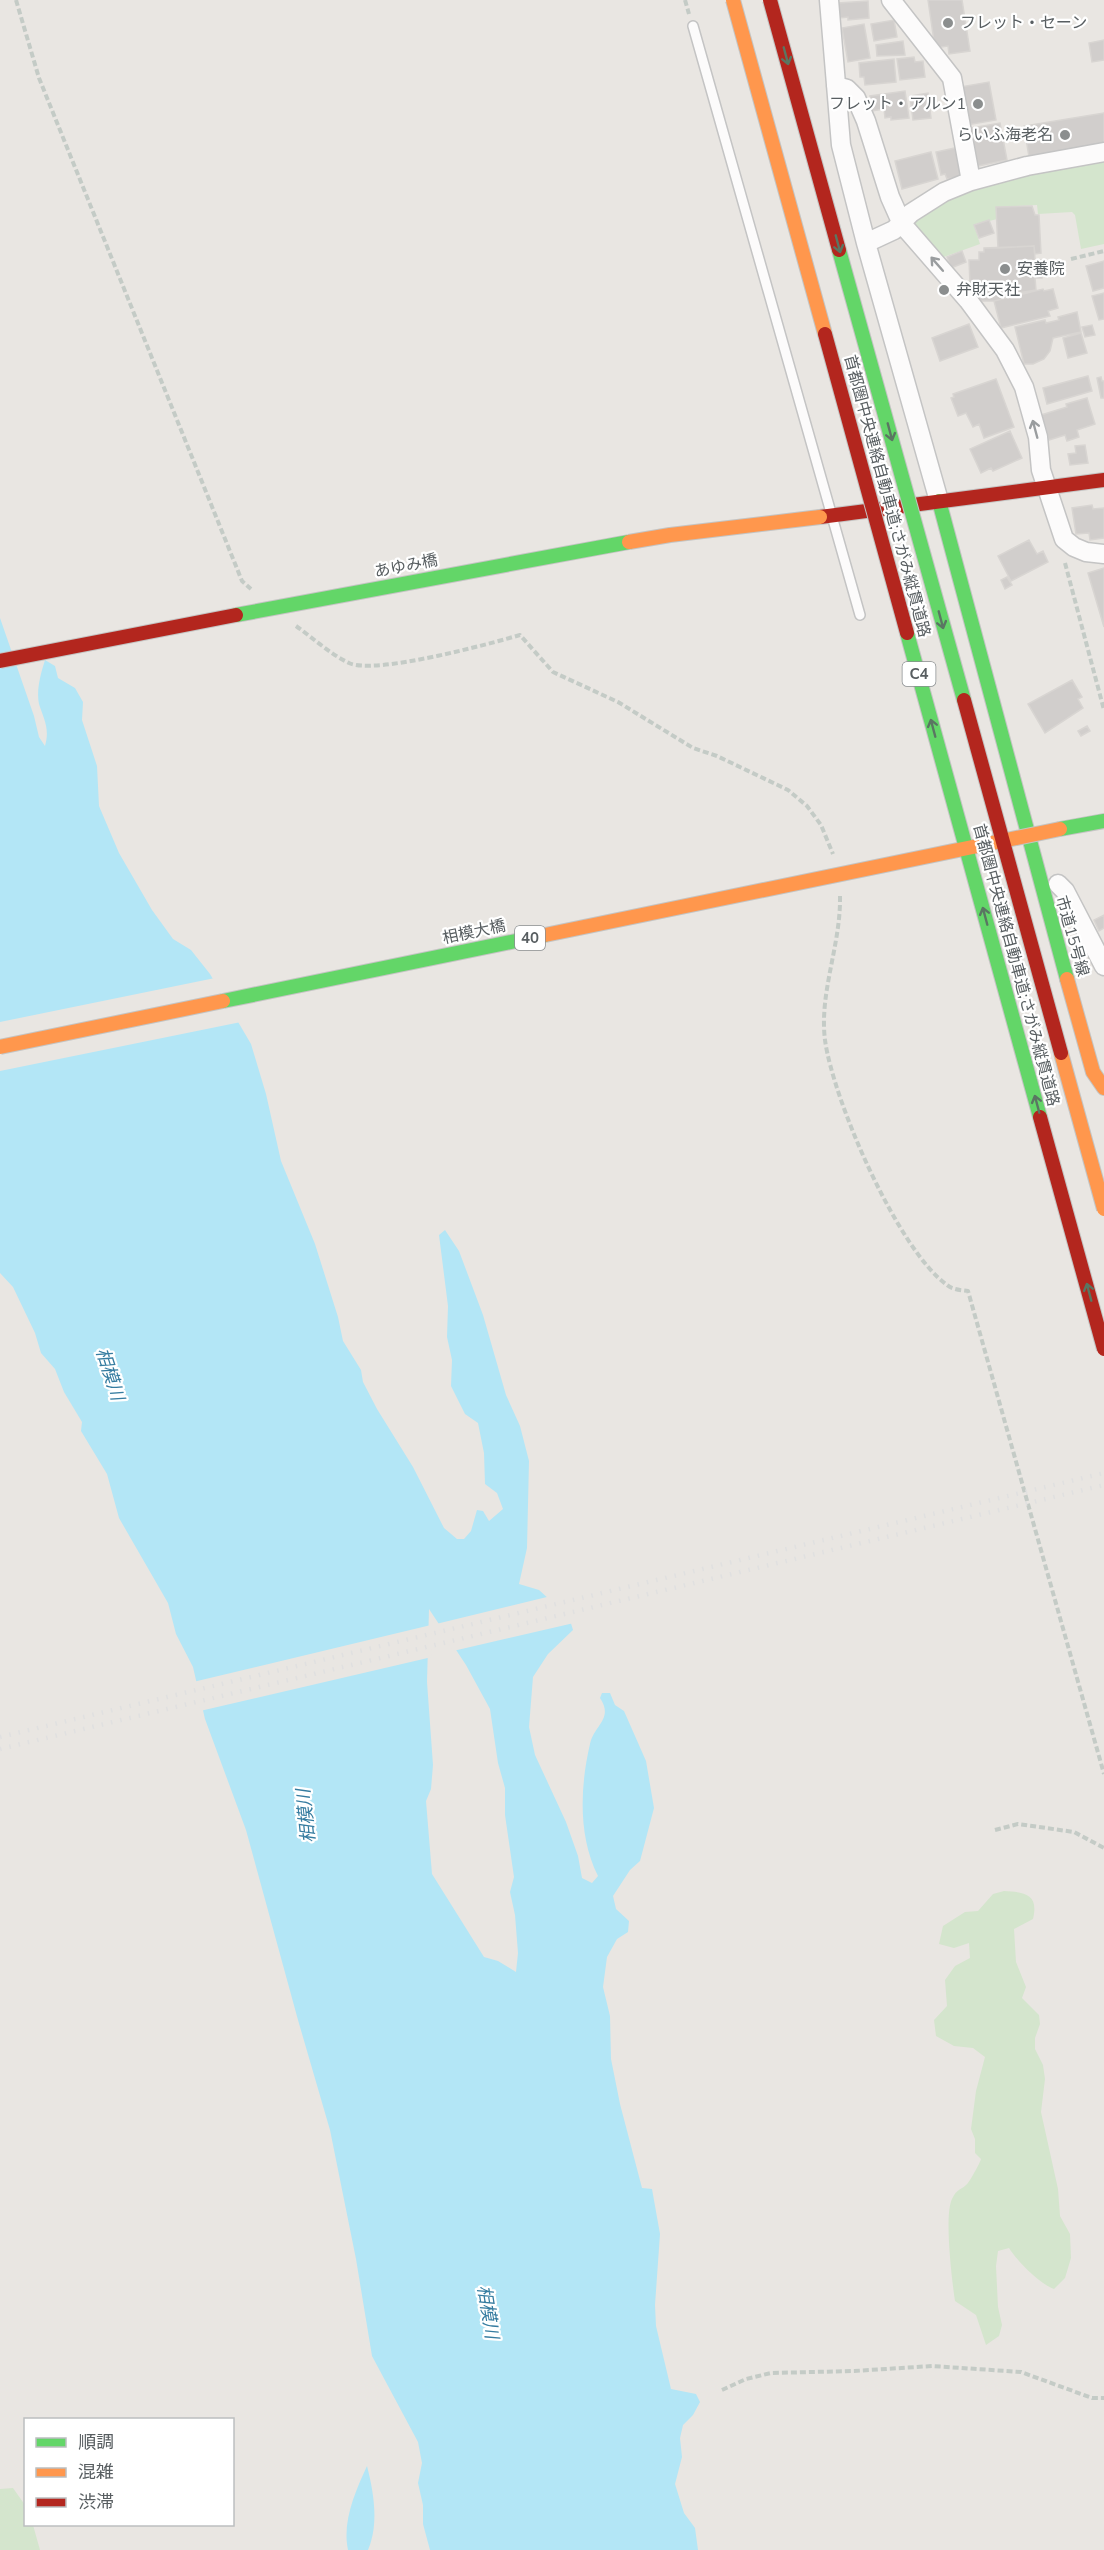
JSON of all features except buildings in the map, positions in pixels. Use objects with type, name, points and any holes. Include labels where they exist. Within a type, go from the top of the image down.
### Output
[{"type":"main road","name":"首都圏中央連絡自動車道;さがみ縦貫道路","points":[[733,0],[1104,1348]]},
{"type":"main road","name":"首都圏中央連絡自動車道;さがみ縦貫道路","points":[[770,0],[1104,1209]]},
{"type":"main road","name":"あゆみ橋","points":[[0,661],[438,576],[670,535],[1104,480]]},
{"type":"main road","name":"市道15号線","points":[[939,501],[1020,814],[1093,1072],[1104,1088]]},
{"type":"main road","name":"相模大橋","points":[[0,1047],[1060,828],[1104,821]]},
{"type":"street","points":[[829,0],[842,145],[866,243],[939,501]]},
{"type":"street","points":[[891,0],[952,78],[972,181]]},
{"type":"street","points":[[836,86],[847,90],[856,98],[866,121],[890,197],[902,224],[968,300],[1005,350],[1024,387],[1038,437],[1041,470],[1064,539],[1074,547],[1086,552],[1104,554]]},
{"type":"street","points":[[866,243],[902,224],[911,213],[944,192],[972,181],[1027,166],[1104,152]]},
{"type":"street","points":[[1058,884],[1065,891],[1104,966]]},
{"type":"lane","points":[[693,26],[800,401],[825,517],[860,615]]},
{"type":"path","points":[[16,0],[39,78],[242,581],[258,596]]},
{"type":"path","points":[[1071,259],[1104,251]]},
{"type":"path","points":[[1064,539],[1064,562],[1104,710]]},
{"type":"path","points":[[292,624],[351,664],[386,665],[520,636],[554,672],[618,702],[693,748],[717,756],[788,790],[807,806],[821,825],[835,863]]},
{"type":"path","points":[[840,894],[841,916],[824,1005],[825,1040],[833,1076],[867,1164],[884,1201],[909,1242],[933,1273],[946,1285],[968,1291],[1104,1774]]},
{"type":"path","points":[[995,1830],[1018,1824],[1074,1832],[1104,1848]]},
{"type":"path","points":[[722,2390],[746,2379],[771,2373],[933,2366],[1021,2372],[1092,2398],[1104,2398]]},
{"type":"green space","points":[[1104,160],[1104,244],[1081,249],[1075,215],[1072,212],[1038,214],[1037,205],[999,207],[997,219],[974,225],[980,244],[941,258],[913,224],[913,218],[967,191],[1028,174]]},
{"type":"green space","points":[[1004,1891],[1029,1896],[1034,1904],[1033,1919],[1014,1929],[1016,1962],[1026,1987],[1022,1998],[1039,2015],[1040,2024],[1035,2038],[1035,2049],[1043,2065],[1045,2079],[1041,2112],[1058,2189],[1060,2216],[1070,2234],[1071,2258],[1065,2278],[1054,2289],[1029,2272],[1009,2248],[998,2251],[996,2266],[998,2307],[1002,2325],[999,2336],[986,2345],[976,2315],[955,2301],[949,2233],[952,2199],[968,2183],[981,2159],[975,2153],[975,2139],[971,2129],[976,2091],[985,2057],[973,2048],[954,2046],[936,2036],[934,2020],[947,2006],[945,1980],[955,1966],[970,1958],[969,1943],[954,1948],[939,1944],[943,1926],[965,1912],[978,1911],[993,1894]]},
{"type":"green space","points":[[13,2488],[24,2504],[24,2526],[33,2526],[40,2550],[0,2550],[0,2489]]},
{"type":"water","name":"相模川","points":[[0,618],[39,737],[45,746],[47,729],[38,693],[45,660],[55,666],[58,678],[75,688],[83,702],[82,720],[97,766],[99,806],[119,853],[152,910],[173,939],[191,950],[210,974],[251,1044],[266,1094],[281,1161],[315,1244],[338,1317],[343,1341],[361,1370],[363,1382],[377,1409],[413,1467],[444,1528],[457,1539],[464,1539],[471,1531],[477,1510],[483,1511],[489,1521],[503,1509],[497,1493],[485,1484],[484,1453],[478,1423],[465,1414],[451,1386],[452,1360],[447,1337],[448,1306],[439,1235],[445,1230],[459,1251],[483,1315],[506,1395],[520,1426],[529,1461],[527,1548],[519,1584],[539,1590],[569,1617],[573,1630],[548,1654],[533,1677],[529,1727],[535,1755],[566,1822],[578,1856],[582,1878],[592,1883],[598,1876],[587,1845],[583,1794],[590,1744],[604,1717],[604,1705],[600,1698],[602,1693],[610,1693],[615,1705],[624,1711],[646,1761],[654,1808],[640,1861],[630,1870],[613,1896],[616,1909],[629,1921],[628,1932],[617,1939],[607,1957],[603,1987],[610,2016],[611,2059],[620,2104],[642,2188],[652,2189],[660,2234],[655,2305],[656,2326],[671,2389],[696,2394],[700,2402],[693,2415],[683,2425],[680,2438],[682,2457],[675,2484],[684,2513],[695,2528],[698,2550],[430,2550],[423,2524],[423,2505],[418,2483],[422,2463],[418,2442],[372,2356],[356,2259],[330,2130],[246,1830],[205,1719],[193,1667],[176,1634],[168,1603],[119,1518],[107,1474],[81,1431],[82,1422],[64,1392],[55,1369],[41,1353],[35,1333],[13,1287],[0,1273]],"holes":[[[429,1609],[466,1665],[490,1709],[498,1763],[505,1788],[505,1815],[514,1877],[510,1892],[515,1915],[518,1953],[516,1972],[498,1961],[484,1957],[432,1874],[426,1801],[431,1789],[433,1765],[427,1682]]]},
{"type":"water","points":[[367,2466],[374,2508],[371,2540],[368,2550],[348,2550],[348,2518]]},
{"type":"pier","points":[[215,978],[241,1022],[0,1071],[0,1022]]},
{"type":"pier","points":[[551,1596],[571,1615],[574,1623],[453,1651],[436,1624]]},
{"type":"pier","points":[[431,1625],[432,1657],[200,1711],[193,1682]]},
{"type":"railway","points":[[0,1737],[1104,1473]]},
{"type":"railway","points":[[0,1749],[1104,1485]]},
{"type":"traffic: fast","points":[[839,250],[964,700]]},
{"type":"traffic: fast","points":[[939,501],[1067,979]]},
{"type":"traffic: fast","points":[[236,615],[629,542]]},
{"type":"traffic: fast","points":[[907,633],[1040,1117]]},
{"type":"traffic: fast","points":[[1060,829],[1104,821]]},
{"type":"traffic: fast","points":[[223,1001],[545,935]]},
{"type":"traffic: slow","points":[[733,0],[825,334]]},
{"type":"traffic: slow","points":[[629,542],[820,517]]},
{"type":"traffic: slow","points":[[545,935],[1060,829]]},
{"type":"traffic: slow","points":[[1067,979],[1093,1072],[1104,1088]]},
{"type":"traffic: slow","points":[[0,1047],[223,1001]]},
{"type":"traffic: slow","points":[[1061,1053],[1104,1209]]},
{"type":"traffic: jam","points":[[770,0],[839,250]]},
{"type":"traffic: jam","points":[[825,334],[907,633]]},
{"type":"traffic: jam","points":[[820,517],[1104,480]]},
{"type":"traffic: jam","points":[[0,661],[236,615]]},
{"type":"traffic: jam","points":[[964,700],[1061,1053]]},
{"type":"traffic: jam","points":[[1040,1117],[1104,1349]]},
{"type":"place","name":"フレット・セーン","points":[[948,23]]},
{"type":"place","name":"フレット・アルン1","points":[[978,104]]},
{"type":"place","name":"らいふ海老名","points":[[1065,135]]},
{"type":"place","name":"安養院","points":[[1005,269]]},
{"type":"place","name":"弁財天社","points":[[944,290]]}]
